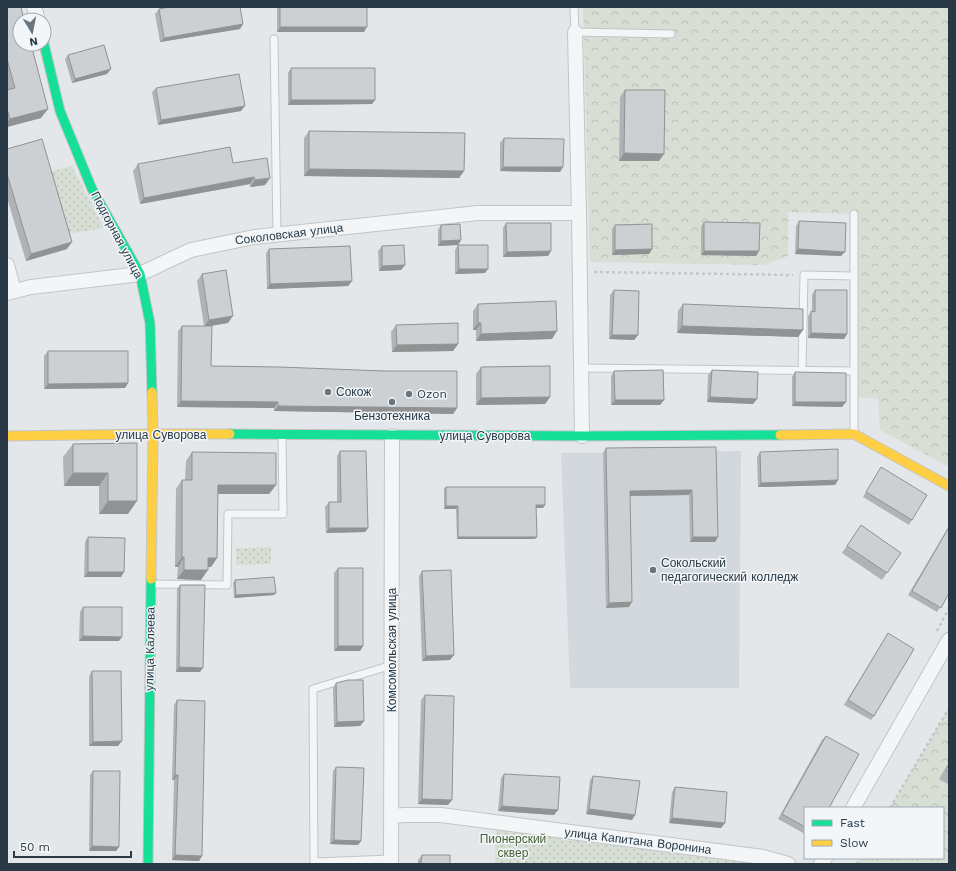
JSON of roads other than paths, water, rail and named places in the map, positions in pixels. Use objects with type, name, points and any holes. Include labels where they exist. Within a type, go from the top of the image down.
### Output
[{"type":"street","points":[[575,32],[582,436]]},
{"type":"street","name":"Подгорная улица","points":[[46,52],[60,111],[92,189],[140,274],[150,323],[153,434]]},
{"type":"street","name":"Соколовская улица","points":[[11,292],[31,287],[140,274],[191,250],[254,237],[478,213],[579,213]]},
{"type":"street","points":[[7,265],[11,292]]},
{"type":"street","name":"улица Суворова","points":[[7,436],[153,434],[392,436],[854,434],[949,486]]},
{"type":"street","name":"улица Каляева","points":[[148,864],[153,434]]},
{"type":"street","name":"Комсомольская улица","points":[[391,862],[392,436]]},
{"type":"street","points":[[854,807],[949,640]]},
{"type":"street","name":"улица Капитана Воронина","points":[[391,816],[441,815],[763,857],[788,864]]},
{"type":"lane","points":[[574,7],[575,32],[671,34]]},
{"type":"lane","points":[[274,39],[277,234]]},
{"type":"lane","points":[[854,214],[854,434]]},
{"type":"lane","points":[[802,370],[804,275],[854,276]]},
{"type":"lane","points":[[581,368],[854,371]]},
{"type":"lane","points":[[151,584],[227,585],[228,514],[283,514],[282,435]]},
{"type":"lane","points":[[391,862],[314,863],[313,689],[392,665]]},
{"type":"place","name":"Сокож","points":[[328,392]]},
{"type":"place","name":"Ozon","points":[[409,394]]},
{"type":"place","name":"Бензотехника","points":[[392,402]]},
{"type":"place","name":"Сокольский педагогический колледж","points":[[653,570]]},
{"type":"park label","name":"Пионерский сквер","points":[[513,846]]}]
